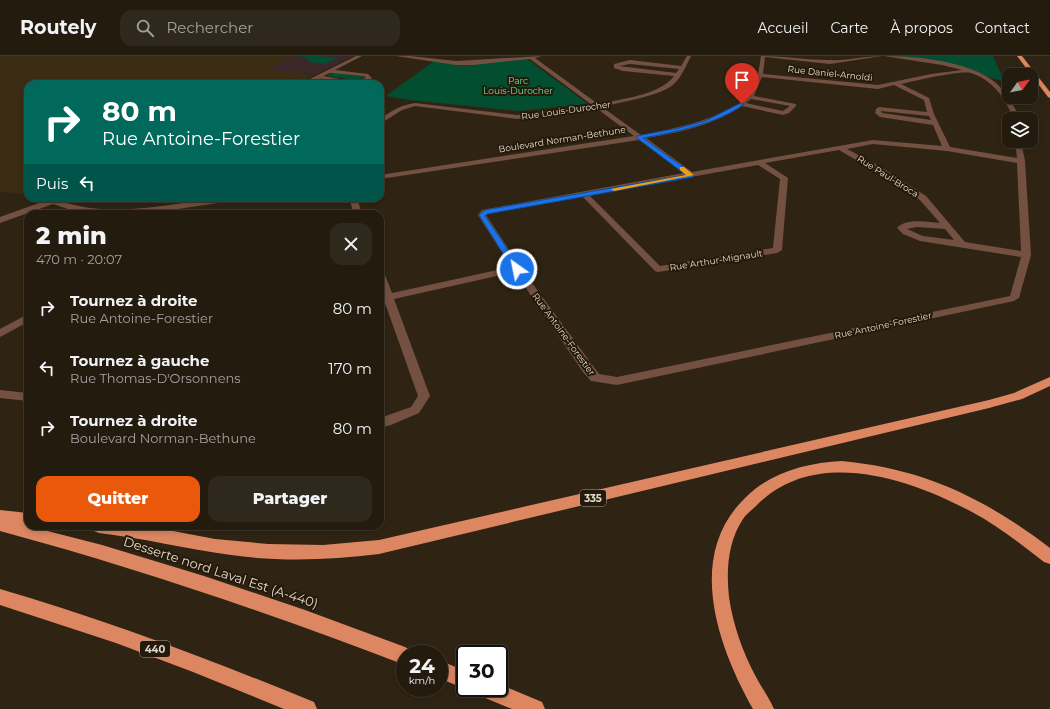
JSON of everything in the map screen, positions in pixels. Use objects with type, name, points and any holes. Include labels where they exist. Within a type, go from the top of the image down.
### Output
[{"type":"highway","points":[[1019,56],[1048,93],[1050,99]]},
{"type":"highway","name":"335","points":[[134,530],[230,548],[273,552],[317,553],[379,547],[997,402],[1032,390],[1050,381]]},
{"type":"highway","points":[[764,709],[744,676],[727,629],[722,608],[720,571],[721,554],[726,536],[742,508],[753,497],[779,480],[795,474],[826,468],[863,469],[903,476],[942,490],[980,508],[1015,530],[1050,557]]},
{"type":"highway","points":[[0,516],[24,519]]},
{"type":"highway","name":"Desserte nord Laval Est (A-440)","points":[[0,524],[105,553],[235,594],[396,653]]},
{"type":"highway","name":"440","points":[[0,597],[57,614],[134,642],[234,679],[307,709]]},
{"type":"highway","points":[[506,697],[535,709]]},
{"type":"street","points":[[311,80],[360,56]]},
{"type":"street","points":[[398,56],[473,63],[541,56]]},
{"type":"street","points":[[428,60],[434,56]]},
{"type":"street","name":"Rue Louis-Durocher","points":[[384,119],[400,108],[412,104],[422,104],[517,117],[598,106],[652,93],[671,84],[690,56]]},
{"type":"street","name":"Boulevard Norman-Bethune","points":[[384,176],[638,137],[680,129],[706,122],[742,104],[750,97],[760,75],[763,56]]},
{"type":"street","points":[[767,56],[830,62],[880,56]]},
{"type":"street","points":[[886,56],[938,63],[978,74],[995,84],[1014,112]]},
{"type":"street","points":[[532,58],[691,175]]},
{"type":"street","points":[[678,75],[623,70],[616,67],[616,65],[630,62],[683,68]]},
{"type":"street","points":[[330,71],[366,75],[369,78],[366,80]]},
{"type":"street","name":"Rue Daniel-Arnoldi","points":[[760,75],[878,87],[932,76],[968,71]]},
{"type":"street","points":[[317,77],[339,80]]},
{"type":"street","points":[[896,84],[927,99],[931,114],[948,149]]},
{"type":"street","points":[[742,104],[783,113],[787,112],[794,105],[750,97]]},
{"type":"street","points":[[931,114],[879,109],[877,112],[880,115],[935,123]]},
{"type":"street","name":"Rue Antoine-Forestier","points":[[1019,148],[1021,161],[1026,255],[1014,298],[617,382],[595,378],[587,369],[517,269],[482,215],[485,212],[498,209],[873,142],[948,149],[1021,161]]},
{"type":"street","name":"Rue Paul-Broca","points":[[840,148],[878,169],[923,198],[962,244]]},
{"type":"street","name":"Rue Arthur-Mignault","points":[[584,194],[658,269],[777,250],[784,178],[758,162]]},
{"type":"street","points":[[27,210],[48,202]]},
{"type":"street","points":[[60,202],[63,205],[80,210]]},
{"type":"street","points":[[148,210],[210,202]]},
{"type":"street","points":[[0,220],[24,211]]},
{"type":"street","points":[[949,227],[913,224],[901,228],[905,233],[915,237],[1026,255]]},
{"type":"street","points":[[388,297],[517,269]]},
{"type":"street","points":[[384,286],[424,396],[415,410],[384,422]]},
{"type":"street","points":[[0,334],[24,320]]},
{"type":"street","points":[[0,394],[24,397]]},
{"type":"shaded area","points":[[0,56],[296,56],[268,69],[315,75],[305,80],[24,80],[24,194],[0,192]]},
{"type":"shaded area","points":[[296,56],[354,56],[315,75],[267,69]]},
{"type":"green space","points":[[295,56],[338,58],[326,64],[309,62],[306,57]]},
{"type":"green space","points":[[899,56],[993,56],[1002,76],[1002,81],[944,64]]},
{"type":"green space","name":"Parc Louis-Durocher","points":[[527,59],[588,104],[518,111],[410,100],[386,96],[434,61],[461,65]]},
{"type":"green space","points":[[336,73],[365,77],[356,80],[327,76]]},
{"type":"slow traffic","points":[[614,189],[691,175],[682,168]]},
{"type":"route","points":[[517,269],[482,215],[485,212],[691,175],[638,137],[680,129],[706,122],[742,104]]}]
